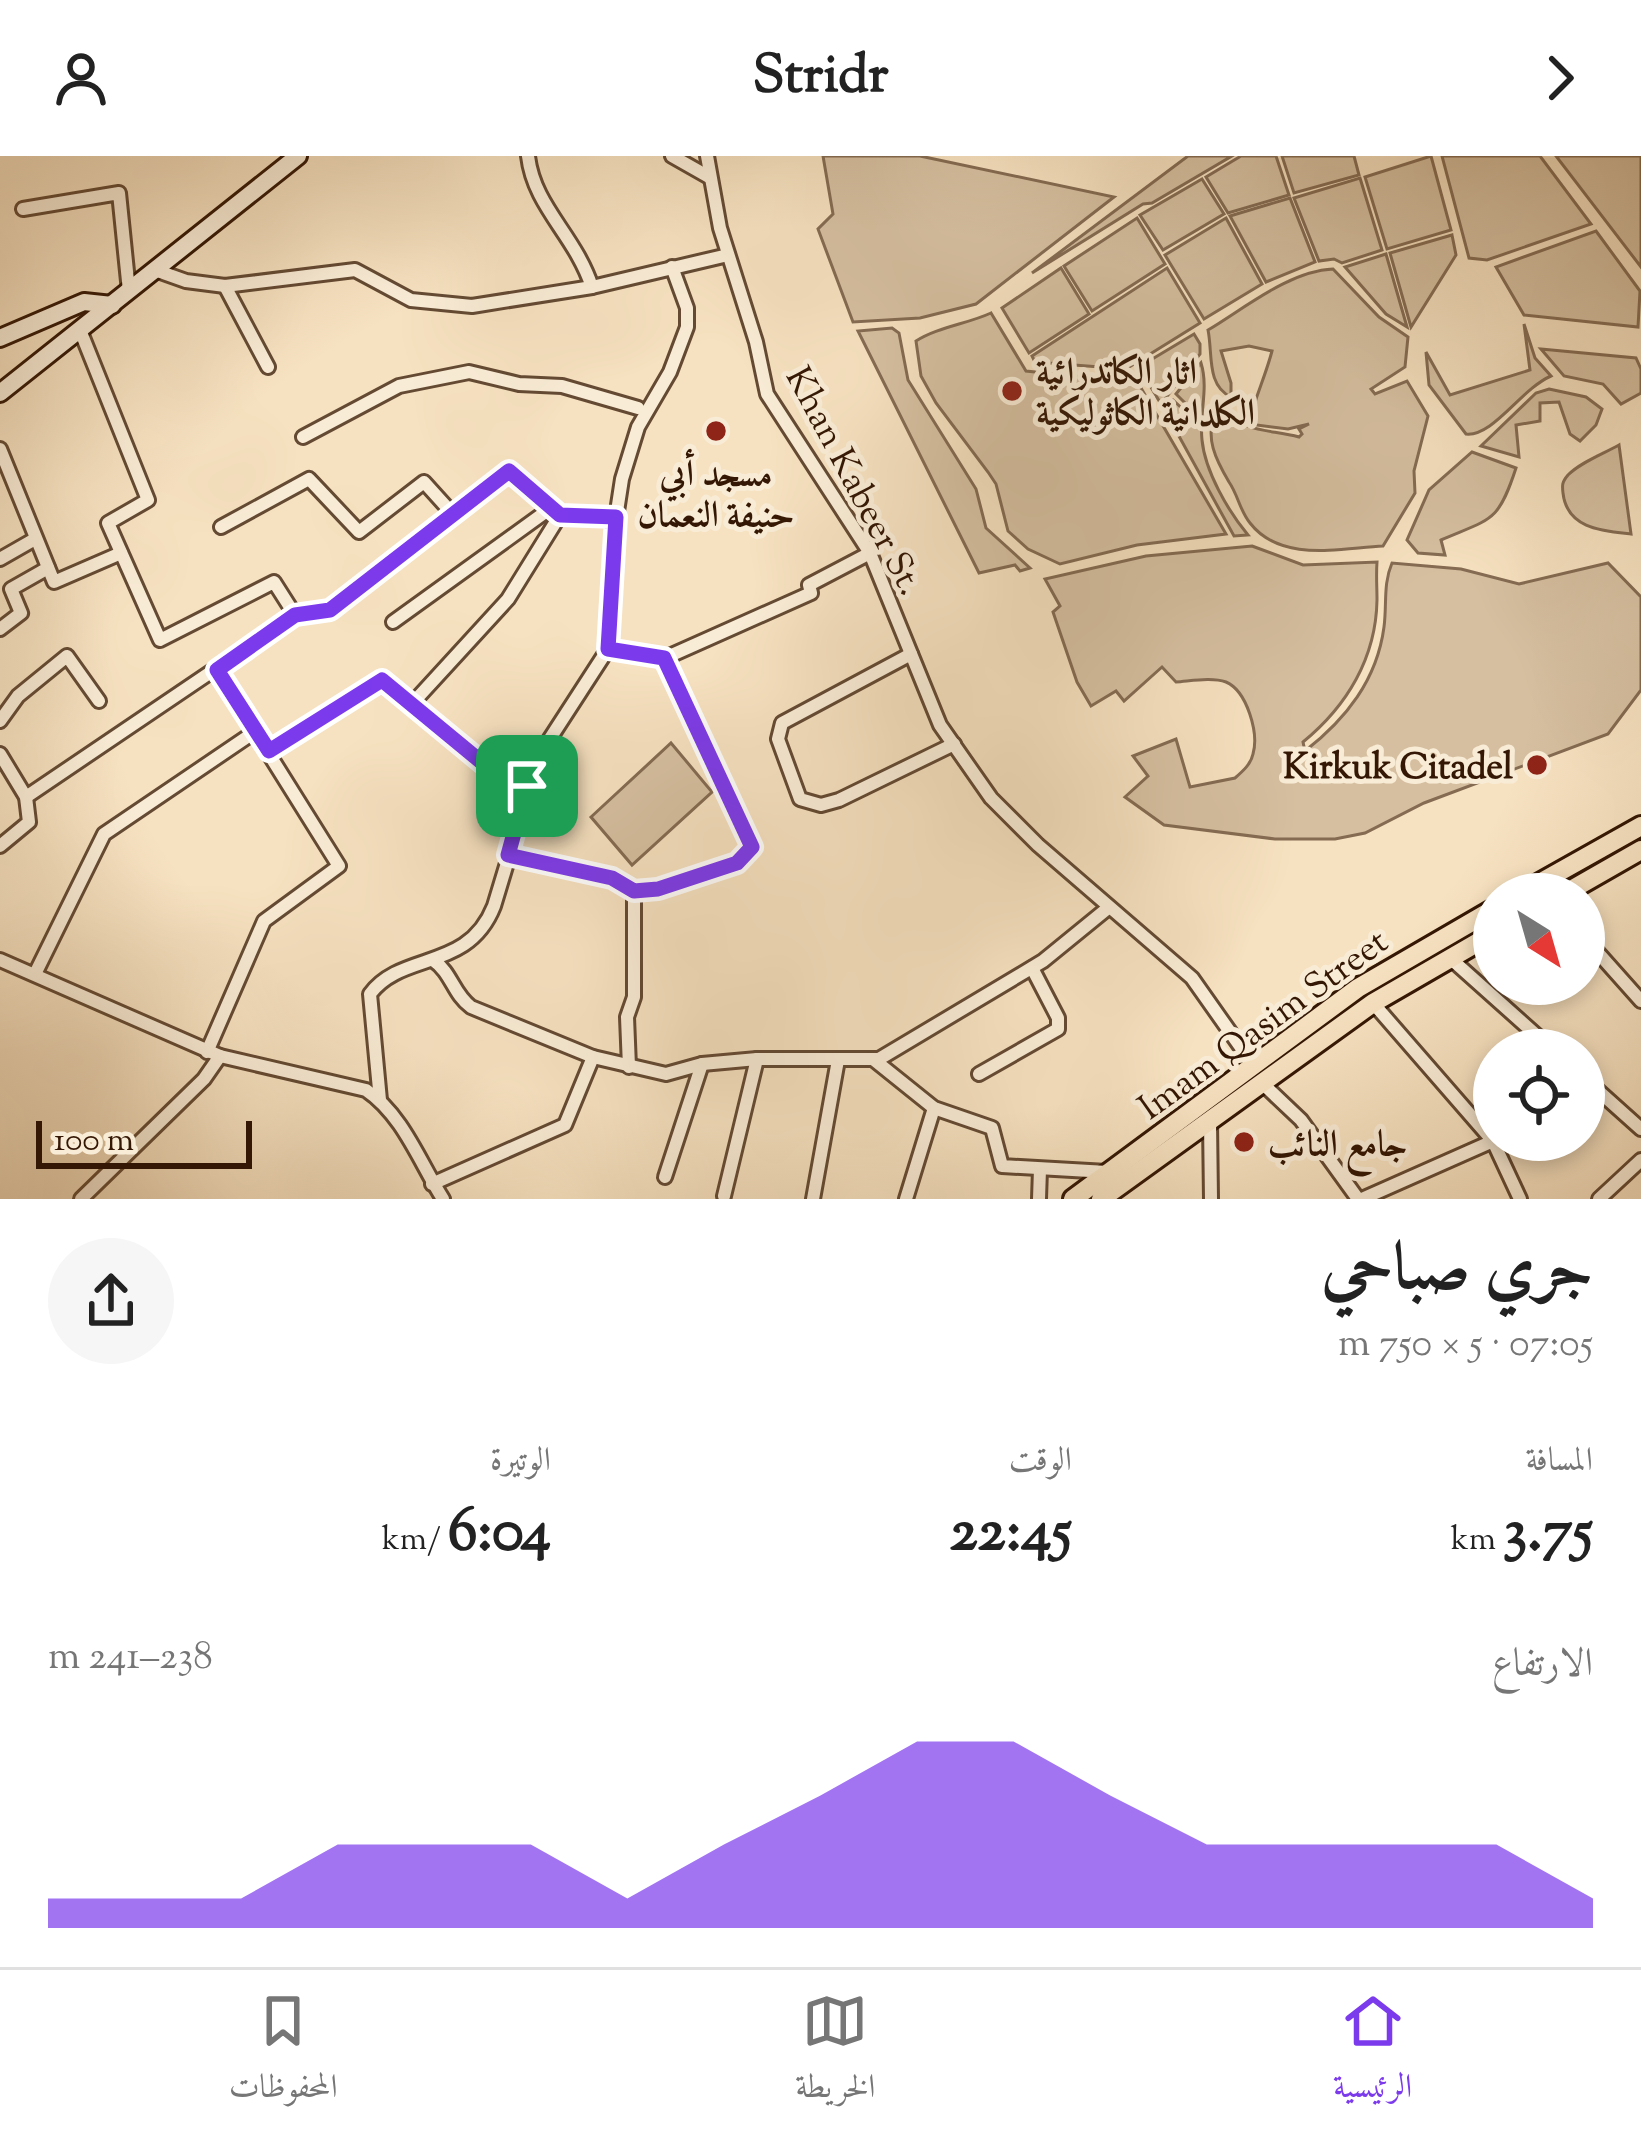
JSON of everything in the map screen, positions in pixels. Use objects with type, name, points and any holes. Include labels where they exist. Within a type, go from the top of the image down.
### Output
[{"type":"main road","points":[[1557,873],[1641,826]]},
{"type":"main road","points":[[1601,873],[1641,850]]},
{"type":"main road","name":"Imam Qasim Street","points":[[1101,1199],[1210,1122],[1358,988],[1473,921]]},
{"type":"main road","name":"Imam Qasim Street","points":[[1073,1199],[1258,1075],[1473,945]]},
{"type":"street","points":[[0,393],[298,156]]},
{"type":"street","points":[[528,156],[538,196],[573,243],[592,286]]},
{"type":"street","points":[[672,156],[709,177]]},
{"type":"street","name":"Khan Kabeer St.","points":[[706,156],[767,394],[870,553],[940,725],[991,798],[1108,908],[1192,978],[1258,1075],[1301,1120],[1360,1199]]},
{"type":"street","points":[[22,209],[119,194],[129,291]]},
{"type":"street","points":[[155,271],[225,286],[356,270],[411,300],[448,306],[592,286],[728,256]]},
{"type":"street","points":[[380,1100],[370,994],[384,980],[465,946],[483,928],[494,906],[527,786],[557,724],[608,649],[622,478],[638,427],[670,372],[687,327],[687,308],[671,267]]},
{"type":"street","points":[[225,286],[268,367]]},
{"type":"street","points":[[0,338],[84,302],[112,304]]},
{"type":"street","points":[[80,330],[148,500],[108,523],[160,640],[274,583],[295,615]]},
{"type":"street","points":[[303,437],[399,386],[469,372],[519,384],[562,386],[638,408]]},
{"type":"street","points":[[0,449],[54,582],[121,553]]},
{"type":"street","points":[[26,797],[295,615],[330,610],[509,471],[555,511],[616,517]]},
{"type":"street","points":[[221,527],[309,479],[359,532],[424,482],[452,513]]},
{"type":"street","points":[[393,622],[555,511]]},
{"type":"street","points":[[410,706],[508,599],[555,511]]},
{"type":"street","points":[[0,559],[35,539]]},
{"type":"street","points":[[608,649],[664,658],[811,593],[809,585],[870,553]]},
{"type":"street","points":[[0,629],[21,613],[11,589],[48,568]]},
{"type":"street","points":[[911,655],[782,723],[778,740],[800,799],[821,805],[839,800],[954,744]]},
{"type":"street","points":[[0,721],[19,696],[67,656],[99,700]]},
{"type":"street","points":[[508,855],[612,878],[634,891],[658,889],[737,863],[752,847],[664,658]]},
{"type":"street","points":[[80,1199],[204,1078],[264,921],[339,866],[217,670]]},
{"type":"street","points":[[269,751],[382,680],[491,770],[527,786]]},
{"type":"street","points":[[35,974],[104,834],[256,730]]},
{"type":"street","points":[[0,754],[26,797],[29,822],[0,846]]},
{"type":"street","points":[[629,1067],[634,891]]},
{"type":"street","points":[[433,960],[446,968],[459,995],[471,1007],[629,1067],[666,1074],[702,1064],[757,1059],[873,1059],[889,1056],[1032,968],[1108,908]]},
{"type":"street","points":[[1450,958],[1529,1029]]},
{"type":"street","points":[[0,960],[214,1054],[358,1086],[380,1100],[422,1157],[439,1199]]},
{"type":"street","points":[[1605,961],[1641,1001]]},
{"type":"street","points":[[979,1074],[1058,1029],[1059,1022],[1032,968]]},
{"type":"street","points":[[1373,1003],[1473,1118]]},
{"type":"street","points":[[432,1181],[565,1125],[593,1057]]},
{"type":"street","points":[[724,1196],[757,1059]]},
{"type":"street","points":[[873,1059],[934,1108],[992,1128],[1001,1166],[1112,1172]]},
{"type":"street","points":[[813,1199],[838,1060]]},
{"type":"street","points":[[665,1177],[702,1064]]},
{"type":"street","points":[[1605,1095],[1639,1122]]},
{"type":"street","points":[[906,1199],[934,1108]]},
{"type":"street","points":[[1210,1122],[1210,1199]]},
{"type":"street","points":[[1360,1199],[1473,1150]]},
{"type":"street","points":[[1599,1199],[1641,1160]]},
{"type":"street","points":[[1502,1161],[1520,1199]]},
{"type":"street","points":[[1039,1199],[1040,1169]]},
{"type":"shaded area","points":[[823,156],[920,156],[1114,197],[976,304],[920,318],[853,322],[818,229],[833,214]]},
{"type":"shaded area","points":[[1188,156],[1232,156],[1032,273]]},
{"type":"shaded area","points":[[1241,156],[1276,156],[1289,195],[1228,213],[1206,177]]},
{"type":"shaded area","points":[[1282,156],[1354,156],[1359,175],[1294,193]]},
{"type":"shaded area","points":[[1431,156],[1451,230],[1387,249],[1365,177]]},
{"type":"shaded area","points":[[1442,156],[1540,156],[1591,224],[1487,260],[1469,258]]},
{"type":"shaded area","points":[[1556,156],[1641,156],[1641,267]]},
{"type":"shaded area","points":[[1360,178],[1382,250],[1342,263],[1319,261],[1294,198]]},
{"type":"shaded area","points":[[1202,179],[1224,214],[1163,250],[1140,215]]},
{"type":"shaded area","points":[[1290,198],[1315,262],[1266,282],[1230,216]]},
{"type":"shaded area","points":[[1137,218],[1165,264],[1092,311],[1064,266]]},
{"type":"shaded area","points":[[1226,218],[1262,284],[1204,319],[1165,255]]},
{"type":"shaded area","points":[[1596,231],[1640,291],[1638,327],[1524,315],[1496,267]]},
{"type":"shaded area","points":[[1452,235],[1456,255],[1411,327],[1390,253]]},
{"type":"shaded area","points":[[1386,254],[1407,327],[1386,314],[1345,267]]},
{"type":"shaded area","points":[[1061,268],[1089,314],[1029,353],[1002,308]]},
{"type":"shaded area","points":[[1167,268],[1200,323],[1126,369],[1035,362],[1032,356]]},
{"type":"shaded area","points":[[1333,269],[1379,317],[1408,337],[1405,367],[1371,389],[1375,394],[1407,381],[1428,416],[1414,471],[1415,493],[1383,546],[1312,550],[1263,536],[1247,518],[1211,439],[1216,412],[1223,409],[1249,427],[1299,437],[1299,429],[1309,424],[1288,429],[1249,424],[1272,351],[1249,346],[1221,351],[1231,397],[1214,377],[1208,330],[1284,283]]},
{"type":"shaded area","points":[[991,313],[1026,371],[1123,381],[1134,376],[1226,534],[1137,545],[1060,564],[1028,549],[1008,531],[996,484],[921,376],[916,341]]},
{"type":"shaded area","points":[[1524,324],[1535,358],[1551,376],[1486,428],[1466,434],[1429,385],[1426,352],[1450,395],[1530,370]]},
{"type":"shaded area","points":[[892,328],[899,333],[908,380],[976,489],[986,528],[1030,568],[1020,571],[1015,565],[979,573],[858,331]]},
{"type":"shaded area","points":[[1194,334],[1200,354],[1161,404],[1139,367]]},
{"type":"shaded area","points":[[1541,349],[1636,358],[1641,393],[1621,404],[1603,384],[1564,376]]},
{"type":"shaded area","points":[[1201,363],[1204,452],[1219,490],[1248,535],[1234,536],[1164,409],[1173,400],[1188,414],[1193,411],[1176,394]]},
{"type":"shaded area","points":[[1549,389],[1586,397],[1602,409],[1596,425],[1580,441],[1570,434],[1559,402],[1540,403],[1540,421],[1516,425],[1519,457],[1481,446],[1536,393]]},
{"type":"shaded area","points":[[1619,445],[1631,534],[1579,521],[1563,493],[1573,470]]},
{"type":"shaded area","points":[[1472,452],[1516,468],[1504,499],[1482,522],[1441,540],[1445,555],[1418,553],[1407,540],[1429,490]]},
{"type":"shaded area","points":[[1252,546],[1303,565],[1377,562],[1375,621],[1365,661],[1333,713],[1303,742],[1305,751],[1334,726],[1367,681],[1380,646],[1392,563],[1461,569],[1519,584],[1608,563],[1641,597],[1641,690],[1608,734],[1424,803],[1365,833],[1335,839],[1275,839],[1164,825],[1125,797],[1148,776],[1133,756],[1176,739],[1190,787],[1235,778],[1250,761],[1254,745],[1245,703],[1226,682],[1176,682],[1162,667],[1124,701],[1116,691],[1091,706],[1077,682],[1053,612],[1060,606],[1045,579],[1146,556]]},
{"type":"shaded area","points":[[671,743],[712,792],[632,865],[591,817]]},
{"type":"place","name":"اثار الكاتدرائية الكلدانية الكاثوليكية","points":[[1012,391]]},
{"type":"place","name":"مسجد أبي حنيفة النعمان","points":[[716,431]]},
{"type":"place","name":"Kirkuk Citadel","points":[[1537,765]]},
{"type":"place","name":"جامع النائب","points":[[1244,1142]]},
{"type":"route","points":[[509,471],[560,515],[616,517],[608,649],[664,658],[752,847],[737,863],[658,889],[634,891],[612,878],[508,855],[527,786],[491,770],[382,680],[269,751],[217,670],[295,615],[330,610],[509,471]]}]
